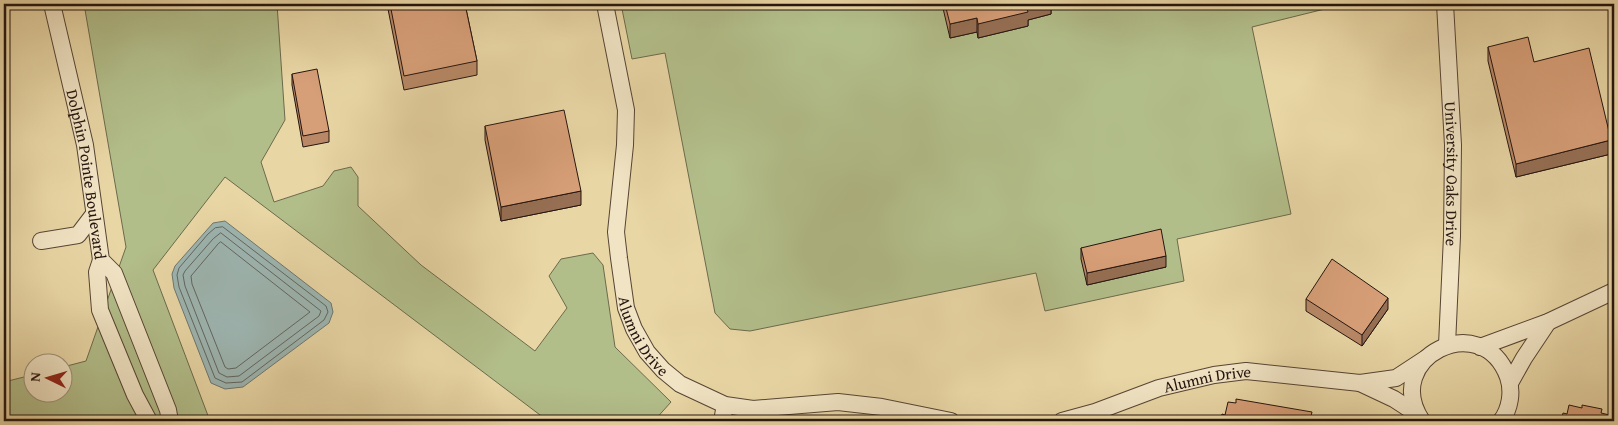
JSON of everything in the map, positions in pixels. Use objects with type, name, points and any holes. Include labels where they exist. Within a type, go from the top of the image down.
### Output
[{"type":"street","name":"Dolphin Pointe Boulevard","points":[[52,4],[85,145],[101,260],[114,273],[126,300],[168,410],[170,421]]},
{"type":"street","name":"Alumni Drive","points":[[605,4],[626,110],[625,145],[616,232],[626,308],[634,329],[647,352],[663,370],[680,384],[724,413],[838,402],[882,407],[951,421]]},
{"type":"street","name":"University Oaks Drive","points":[[1445,4],[1453,145],[1448,345]]},
{"type":"street","points":[[41,240],[78,235],[94,214]]},
{"type":"street","points":[[101,260],[97,272],[100,310],[135,395],[149,421]]},
{"type":"street","points":[[1480,346],[1548,322],[1614,291]]},
{"type":"street","points":[[1510,383],[1548,322]]},
{"type":"street","points":[[1448,345],[1464,343],[1480,346],[1494,355],[1504,366],[1510,383],[1511,399],[1506,414],[1501,421]]},
{"type":"street","name":"Alumni Drive","points":[[1062,421],[1095,412],[1159,388],[1214,375],[1246,371],[1360,383],[1396,378],[1435,350],[1448,345]]},
{"type":"street","points":[[1419,418],[1412,398],[1412,384],[1417,370],[1425,359]]},
{"type":"street","name":"Alumni Drive","points":[[1360,383],[1394,399],[1419,418]]},
{"type":"green space","points":[[84,4],[277,4],[285,120],[261,162],[274,202],[323,186],[334,171],[351,167],[358,177],[358,206],[421,265],[535,351],[567,308],[549,276],[561,259],[593,253],[603,265],[615,347],[671,402],[654,421],[548,421],[225,177],[153,270],[210,421],[4,421],[4,382],[22,378],[22,402],[72,402],[72,365],[86,361],[126,247]]},
{"type":"green space","points":[[621,4],[1345,4],[1252,27],[1291,214],[1177,239],[1184,281],[1045,311],[1036,273],[750,331],[730,329],[715,313],[665,53],[632,59]]},
{"type":"water","points":[[225,221],[331,303],[333,312],[329,323],[243,387],[225,389],[211,383],[174,288],[172,274],[175,266],[213,223]]},
{"type":"building","points":[[390,4],[465,4],[477,61],[404,76]]},
{"type":"building","points":[[945,4],[1037,4],[1026,6],[1028,12],[978,24],[977,18],[950,24]]},
{"type":"building","points":[[1528,37],[1534,62],[1589,48],[1611,140],[1516,164],[1488,47]]},
{"type":"building","points":[[317,69],[329,131],[303,136],[292,74]]},
{"type":"building","points":[[564,110],[581,191],[501,207],[485,126]]},
{"type":"building","points":[[1161,229],[1166,256],[1087,273],[1081,248]]},
{"type":"building","points":[[1332,259],[1388,298],[1362,335],[1306,299]]},
{"type":"building","points":[[1236,399],[1312,412],[1311,416],[1320,418],[1320,421],[1220,421],[1222,414],[1225,415],[1228,402],[1236,403]]},
{"type":"building","points":[[1569,405],[1582,408],[1582,405],[1602,409],[1601,413],[1614,416],[1614,421],[1561,421],[1563,413],[1567,414]]}]
